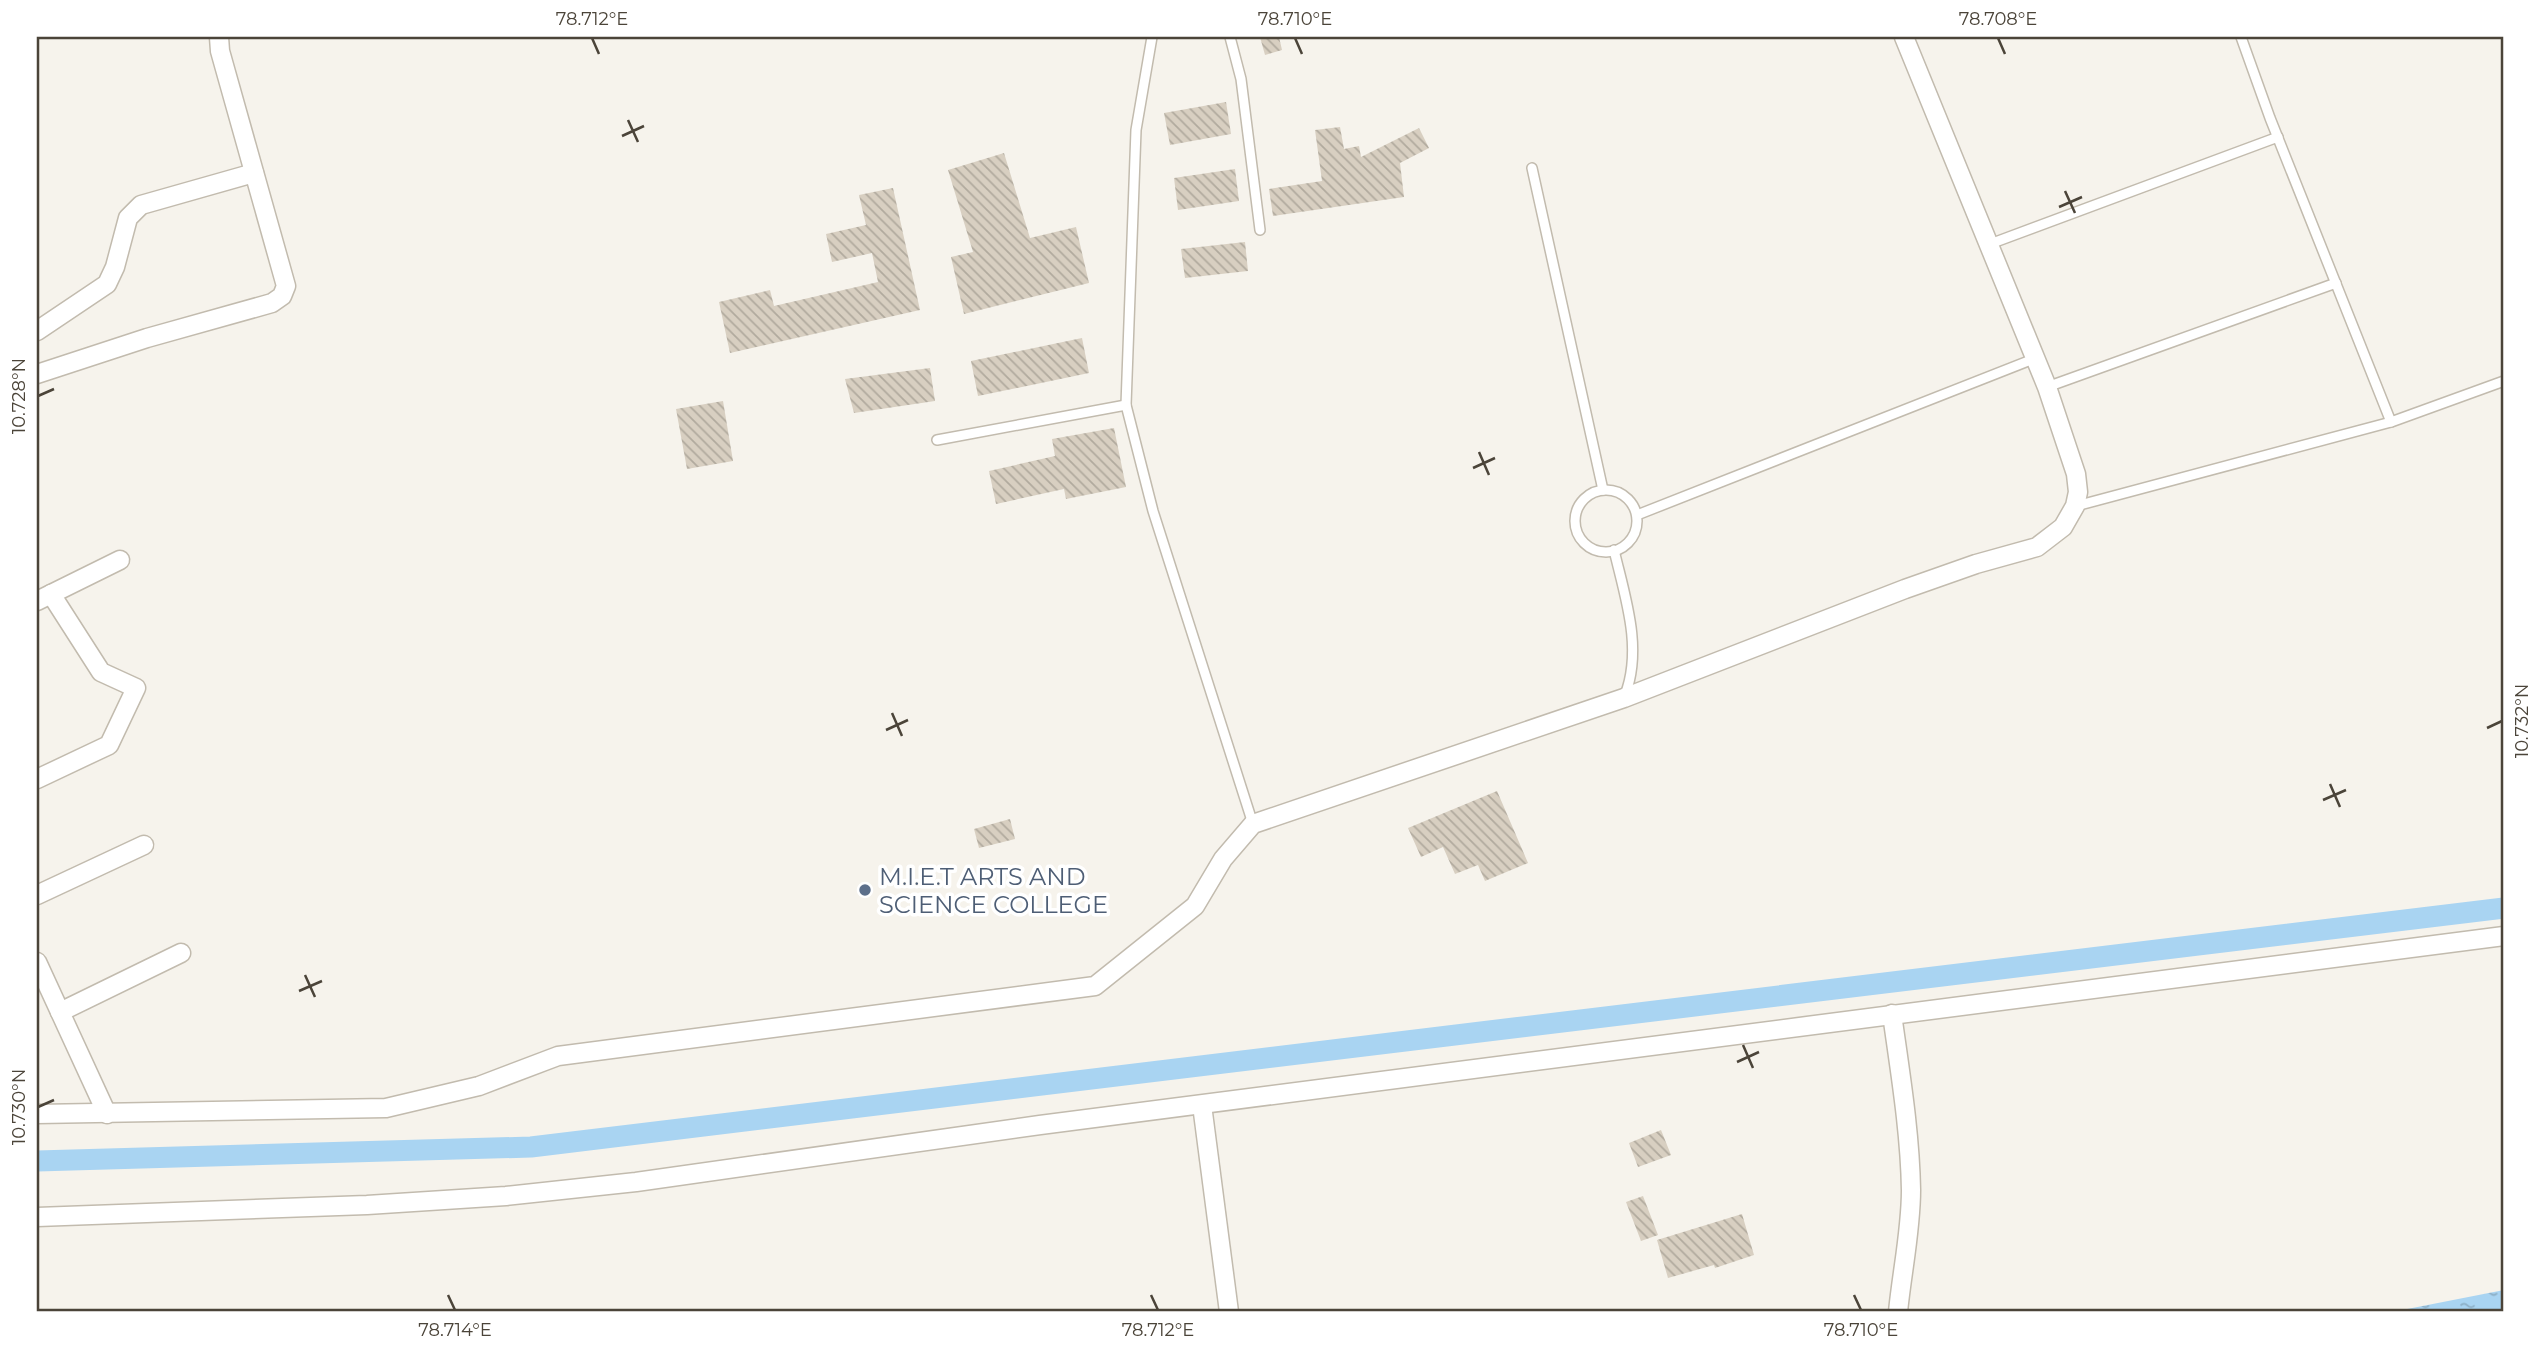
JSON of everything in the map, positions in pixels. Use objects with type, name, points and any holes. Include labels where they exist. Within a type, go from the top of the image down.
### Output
[{"type":"street","points":[[37,374],[158,335],[272,303],[282,296],[286,286],[220,51],[219,37]]},
{"type":"street","points":[[37,1114],[386,1108],[479,1086],[558,1056],[1095,986],[1195,906],[1223,859],[1253,824],[1624,698],[1905,589],[2037,547],[2063,527],[2075,506],[2076,474],[2036,358],[1904,37]]},
{"type":"street","points":[[37,331],[107,284],[115,267],[128,218],[141,205],[254,173]]},
{"type":"street","points":[[37,779],[109,745],[136,688],[101,672],[44,598],[120,560]]},
{"type":"street","points":[[37,895],[144,845]]},
{"type":"street","points":[[37,1216],[355,1206],[506,1196],[636,1182],[1040,1125],[2504,936]]},
{"type":"street","points":[[60,1012],[181,953]]},
{"type":"street","points":[[37,962],[107,1114]]},
{"type":"street","points":[[1892,1014],[1907,1126],[1911,1191],[1908,1242],[1898,1312]]},
{"type":"street","points":[[1202,1105],[1229,1312]]},
{"type":"lane","points":[[1152,37],[1136,130],[1126,405],[1153,510],[1253,824]]},
{"type":"lane","points":[[1230,37],[1241,79],[1260,230]]},
{"type":"lane","points":[[2241,37],[2390,422]]},
{"type":"lane","points":[[1990,244],[2278,137]]},
{"type":"lane","points":[[1532,168],[1603,490]]},
{"type":"lane","points":[[2047,387],[2336,283]]},
{"type":"lane","points":[[1637,515],[2036,358]]},
{"type":"lane","points":[[2075,506],[2390,422],[2504,381]]},
{"type":"lane","points":[[937,440],[1126,405]]},
{"type":"lane","points":[[1603,490],[1617,492],[1626,497],[1637,515],[1634,535],[1627,543],[1614,550],[1599,551],[1590,547],[1577,532],[1575,522],[1581,503],[1588,496],[1603,490]]},
{"type":"lane","points":[[1614,550],[1634,648],[1633,668],[1624,698]]},
{"type":"water","points":[[2504,1290],[2504,1312],[2392,1312]]},
{"type":"building","points":[[1260,37],[1279,37],[1282,50],[1265,55]]},
{"type":"building","points":[[1226,102],[1231,134],[1170,145],[1164,113]]},
{"type":"building","points":[[1340,127],[1344,149],[1359,146],[1361,157],[1419,128],[1429,148],[1400,163],[1404,197],[1273,216],[1269,189],[1322,181],[1315,130]]},
{"type":"building","points":[[1004,153],[1030,238],[1076,227],[1089,283],[964,314],[951,257],[973,252],[948,170]]},
{"type":"building","points":[[1235,169],[1239,201],[1178,210],[1174,178]]},
{"type":"building","points":[[893,188],[920,310],[730,353],[719,302],[770,290],[774,306],[878,282],[872,253],[832,262],[826,234],[866,225],[859,195]]},
{"type":"building","points":[[1245,242],[1248,271],[1185,278],[1181,249]]},
{"type":"building","points":[[1082,338],[1089,373],[978,396],[971,361]]},
{"type":"building","points":[[930,368],[935,401],[854,413],[845,379]]},
{"type":"building","points":[[723,401],[733,461],[687,469],[676,409]]},
{"type":"building","points":[[1114,428],[1126,487],[1066,499],[1064,489],[996,504],[989,471],[1055,456],[1052,439]]},
{"type":"building","points":[[1497,791],[1528,863],[1485,881],[1478,865],[1455,874],[1443,847],[1421,857],[1408,828]]},
{"type":"building","points":[[1010,819],[1015,839],[979,848],[974,829]]},
{"type":"building","points":[[1661,1130],[1671,1155],[1638,1167],[1629,1143]]},
{"type":"building","points":[[1643,1196],[1658,1235],[1641,1241],[1626,1202]]},
{"type":"building","points":[[1742,1214],[1754,1255],[1715,1268],[1714,1265],[1668,1278],[1657,1240]]},
{"type":"waterway","points":[[37,1161],[531,1147],[2504,908]]},
{"type":"place","name":"M.I.E.T ARTS AND SCIENCE COLLEGE","points":[[865,890]]}]
